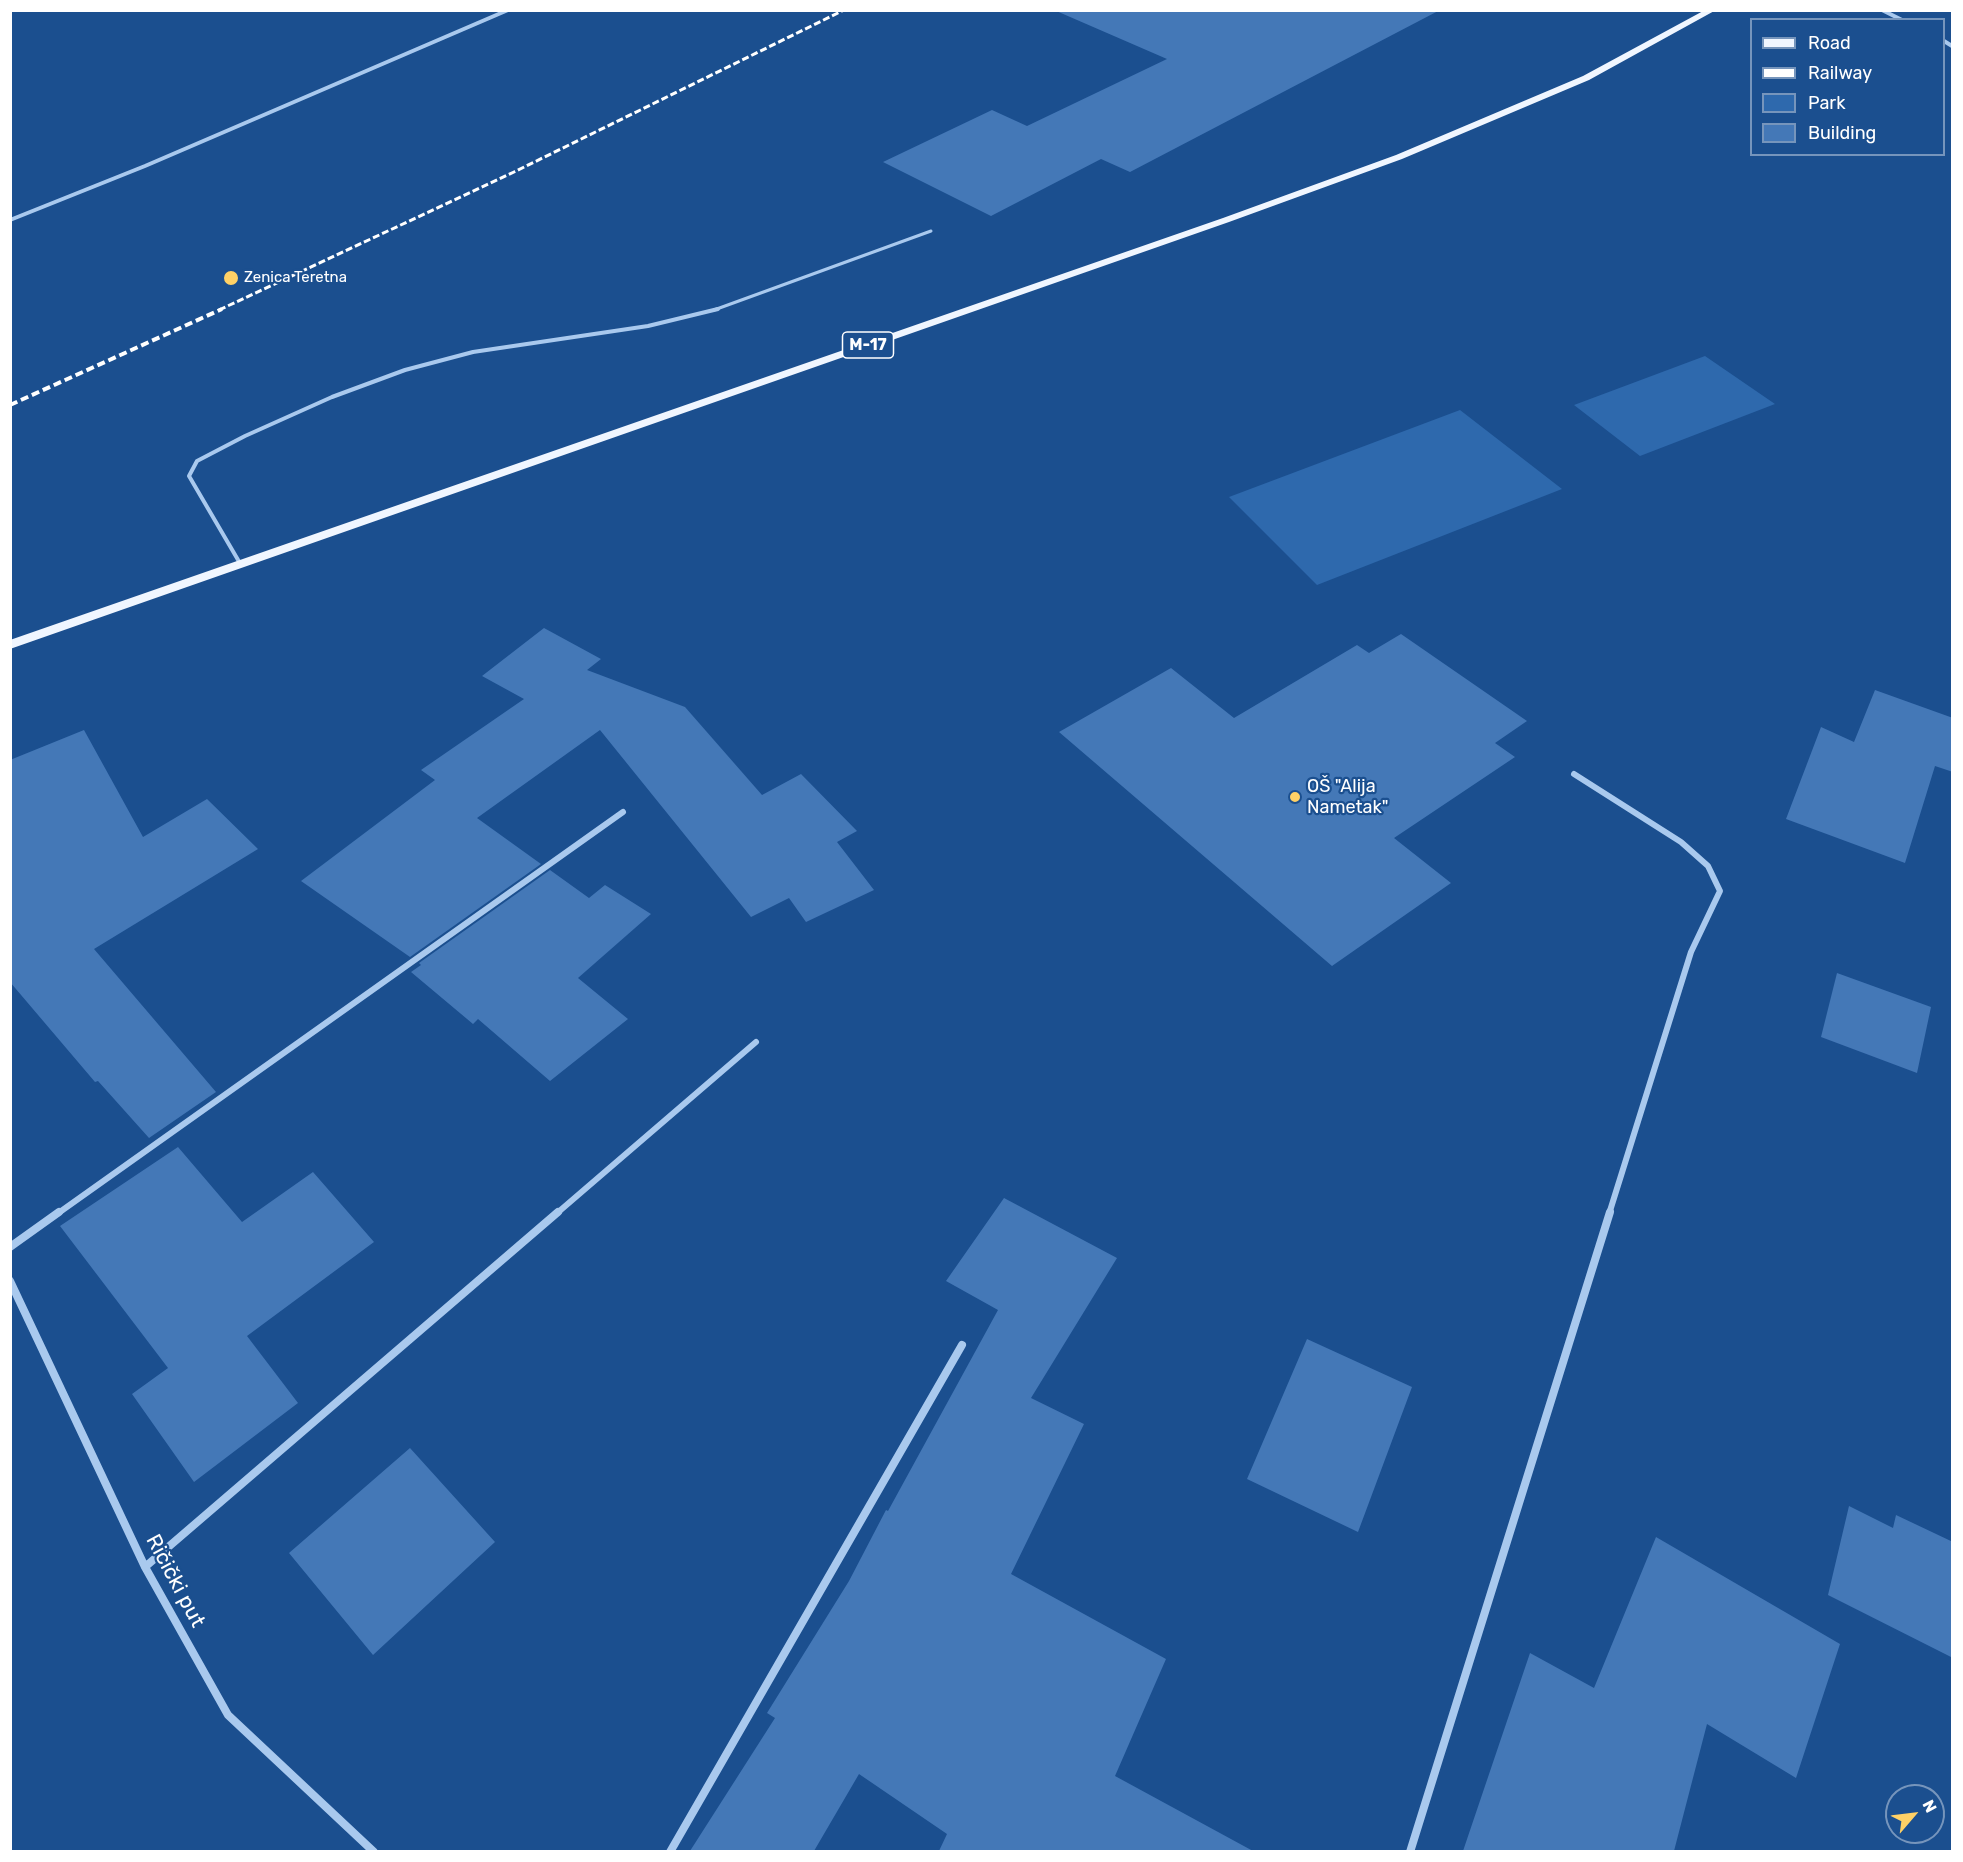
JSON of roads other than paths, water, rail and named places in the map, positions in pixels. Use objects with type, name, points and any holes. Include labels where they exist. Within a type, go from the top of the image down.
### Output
[{"type":"main road","name":"M-17","points":[[10,645],[1399,157],[1586,78],[1712,10]]},
{"type":"street","points":[[10,220],[145,166],[508,10]]},
{"type":"street","points":[[1882,10],[1898,18]]},
{"type":"street","points":[[1410,1851],[1690,952],[1720,891],[1708,866],[1681,842],[1574,774]]},
{"type":"street","points":[[10,1247],[623,812]]},
{"type":"street","points":[[145,1567],[756,1042]]},
{"type":"street","name":"Ričički put","points":[[10,1281],[145,1567],[228,1715],[374,1851]]},
{"type":"street","points":[[670,1851],[962,1345]]},
{"type":"lane","points":[[241,565],[189,476],[197,461],[245,436],[332,397],[405,370],[473,352],[648,326],[709,312],[931,231]]},
{"type":"railway","points":[[219,310],[514,172],[844,10]]},
{"type":"railway","points":[[10,405],[222,309]]},
{"type":"place","name":"Zenica Teretna","points":[[231,278]]},
{"type":"place","name":"OŠ \"Alija Nametak\"","points":[[1295,797]]}]
